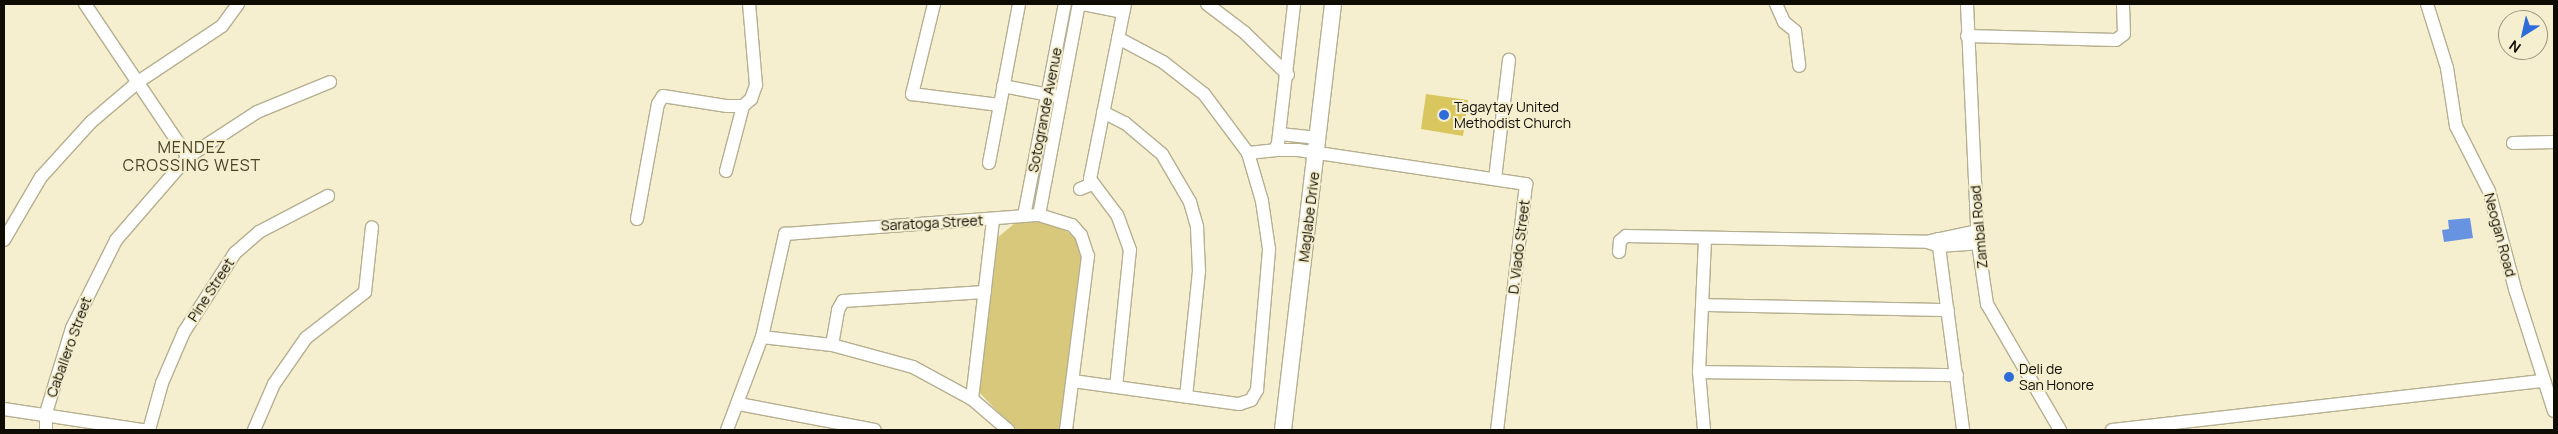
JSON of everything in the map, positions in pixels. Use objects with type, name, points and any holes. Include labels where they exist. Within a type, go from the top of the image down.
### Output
[{"type":"main road","name":"Maglabe Drive","points":[[1283,430],[1333,4]]},
{"type":"street","points":[[86,4],[188,158]]},
{"type":"street","points":[[4,240],[50,166],[138,82],[222,26],[238,4]]},
{"type":"street","points":[[726,171],[743,106],[756,85],[749,4]]},
{"type":"street","points":[[934,4],[912,94],[999,105]]},
{"type":"street","points":[[989,164],[1018,4]]},
{"type":"street","name":"Sotogrande Avenue","points":[[1039,214],[1065,4]]},
{"type":"street","name":"Sotogrande Avenue","points":[[1024,216],[1079,4]]},
{"type":"street","points":[[1083,4],[1124,8],[1102,112],[1092,184],[1117,215],[1130,250],[1116,386]]},
{"type":"street","points":[[1207,4],[1245,33],[1288,75]]},
{"type":"street","points":[[1275,150],[1280,134],[1288,75],[1294,4]]},
{"type":"street","points":[[1776,4],[1784,22],[1795,31],[1799,66]]},
{"type":"street","name":"Zambal Road","points":[[1967,4],[1967,36],[1978,237],[1991,315],[2060,430]]},
{"type":"street","points":[[1967,36],[2116,40],[2124,34],[2123,4]]},
{"type":"street","name":"Neogan Road","points":[[2427,4],[2447,68],[2456,126],[2489,191],[2554,411]]},
{"type":"street","points":[[1073,381],[1245,404],[1256,390],[1269,249],[1262,201],[1248,154],[1204,94],[1163,62],[1118,38]]},
{"type":"street","points":[[1495,179],[1509,60]]},
{"type":"street","name":"Caballero Street","points":[[46,430],[46,413],[72,328],[116,240],[188,158],[257,112],[330,82]]},
{"type":"street","points":[[1003,86],[1055,96]]},
{"type":"street","points":[[637,219],[658,104],[663,96],[743,106]]},
{"type":"street","points":[[1102,112],[1125,123],[1162,154],[1186,194],[1197,227],[1199,271],[1186,396]]},
{"type":"street","points":[[1280,134],[1317,146]]},
{"type":"street","points":[[2512,143],[2554,142]]},
{"type":"street","points":[[1248,154],[1317,146]]},
{"type":"street","name":"D. Viado Street","points":[[1317,146],[1495,179],[1523,182],[1526,186],[1497,430]]},
{"type":"street","points":[[1080,189],[1092,184]]},
{"type":"street","name":"Pine Street","points":[[149,430],[162,383],[184,332],[235,253],[259,232],[328,196]]},
{"type":"street","name":"Saratoga Street","points":[[727,430],[739,404],[762,336],[782,240],[791,230],[993,219],[1039,214],[1072,225],[1081,235],[1088,256],[1066,430]]},
{"type":"street","points":[[972,399],[993,219]]},
{"type":"street","points":[[254,430],[274,384],[306,338],[364,292],[372,227]]},
{"type":"street","points":[[1619,252],[1620,241],[1626,236],[1935,242],[1978,237]]},
{"type":"street","points":[[1704,430],[1699,372],[1705,238]]},
{"type":"street","points":[[1935,242],[1948,310],[1963,430]]},
{"type":"street","points":[[832,345],[838,310],[843,301],[984,292]]},
{"type":"street","points":[[1702,305],[1948,310]]},
{"type":"street","points":[[762,336],[832,345],[913,366],[972,399],[1005,429]]},
{"type":"street","points":[[1699,372],[1957,375]]},
{"type":"street","points":[[2112,430],[2544,381]]},
{"type":"street","points":[[739,404],[875,430]]},
{"type":"street","points":[[4,409],[46,413],[143,430]]},
{"type":"shaded area","points":[[1050,221],[1074,236],[1082,253],[1060,430],[1015,430],[979,392],[996,239],[1015,223]]},
{"type":"water","points":[[2470,218],[2473,238],[2444,242],[2442,230],[2449,229],[2448,220]]},
{"type":"building","name":"Tagaytay United Methodist Church","points":[[1426,94],[1468,100],[1463,136],[1421,129]]},
{"type":"place","name":"Tagaytay United Methodist Church","points":[[1444,115]]},
{"type":"place","name":"Deli de San Honore","points":[[2009,377]]},
{"type":"district","name":"MENDEZ CROSSING WEST","points":[[192,156]]}]
